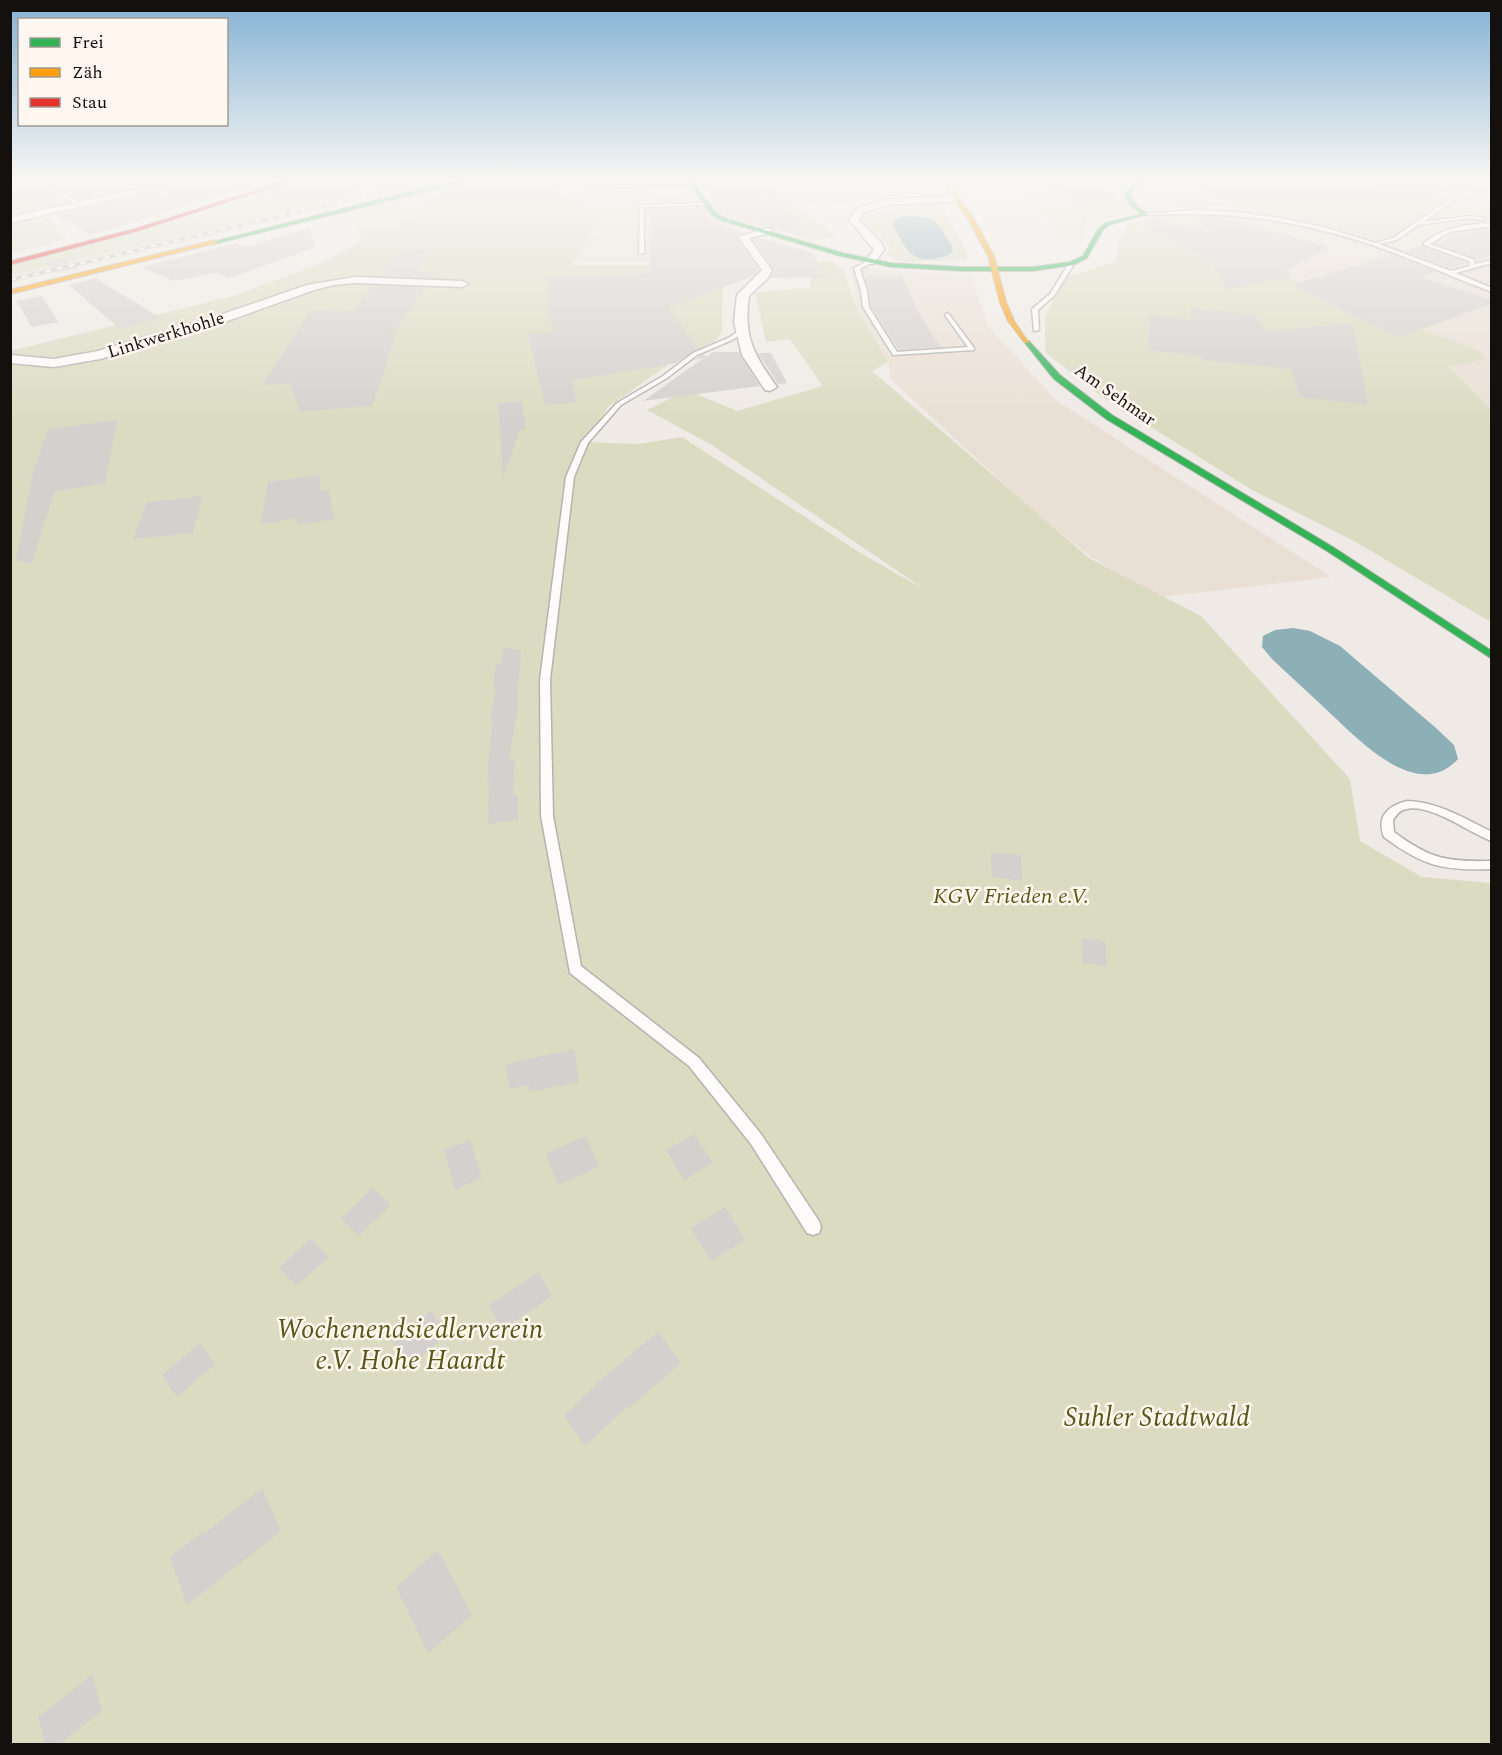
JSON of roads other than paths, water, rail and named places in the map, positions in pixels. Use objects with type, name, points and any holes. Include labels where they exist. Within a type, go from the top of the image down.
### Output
[{"type":"street","points":[[10,292],[128,263]]},
{"type":"street","points":[[762,263],[767,270],[764,276],[743,295],[741,341],[750,362],[770,387]]},
{"type":"street","points":[[878,263],[926,268],[994,269],[1055,267],[1071,264]]},
{"type":"street","name":"Am Sehmar","points":[[993,263],[1011,321],[1037,356],[1069,387],[1123,426],[1330,549],[1491,656]]},
{"type":"street","name":"Linkwerkhohle","points":[[10,359],[54,363],[100,355],[215,321],[311,287],[333,282],[355,280],[462,285]]},
{"type":"lane","points":[[867,263],[856,268],[864,291],[866,307],[895,354],[972,349],[948,315]]},
{"type":"lane","points":[[1425,263],[1491,290]]},
{"type":"lane","points":[[1472,263],[1473,267]]},
{"type":"lane","points":[[1450,273],[1485,263]]},
{"type":"lane","points":[[1036,330],[1035,309],[1052,295],[1071,264]]},
{"type":"lane","points":[[741,332],[695,354],[664,377],[619,404],[585,442],[570,477],[545,680],[547,816],[575,969],[694,1062],[756,1139],[813,1227]]},
{"type":"lane","points":[[1491,837],[1437,810],[1413,805],[1397,808],[1388,819],[1388,834],[1428,861],[1452,866],[1491,865]]},
{"type":"water","points":[[1293,628],[1310,631],[1340,646],[1454,745],[1458,759],[1442,771],[1425,774],[1408,771],[1390,763],[1373,751],[1279,666],[1262,647],[1263,636],[1275,630]]},
{"type":"railway","points":[[10,280],[82,263]]},
{"type":"park label","name":"KGV Frieden e.V.","points":[[1011,896]]},
{"type":"park label","name":"Wochenendsiedlerverein e.V. Hohe Haardt","points":[[410,1346]]},
{"type":"park label","name":"Suhler Stadtwald","points":[[1157,1418]]}]
